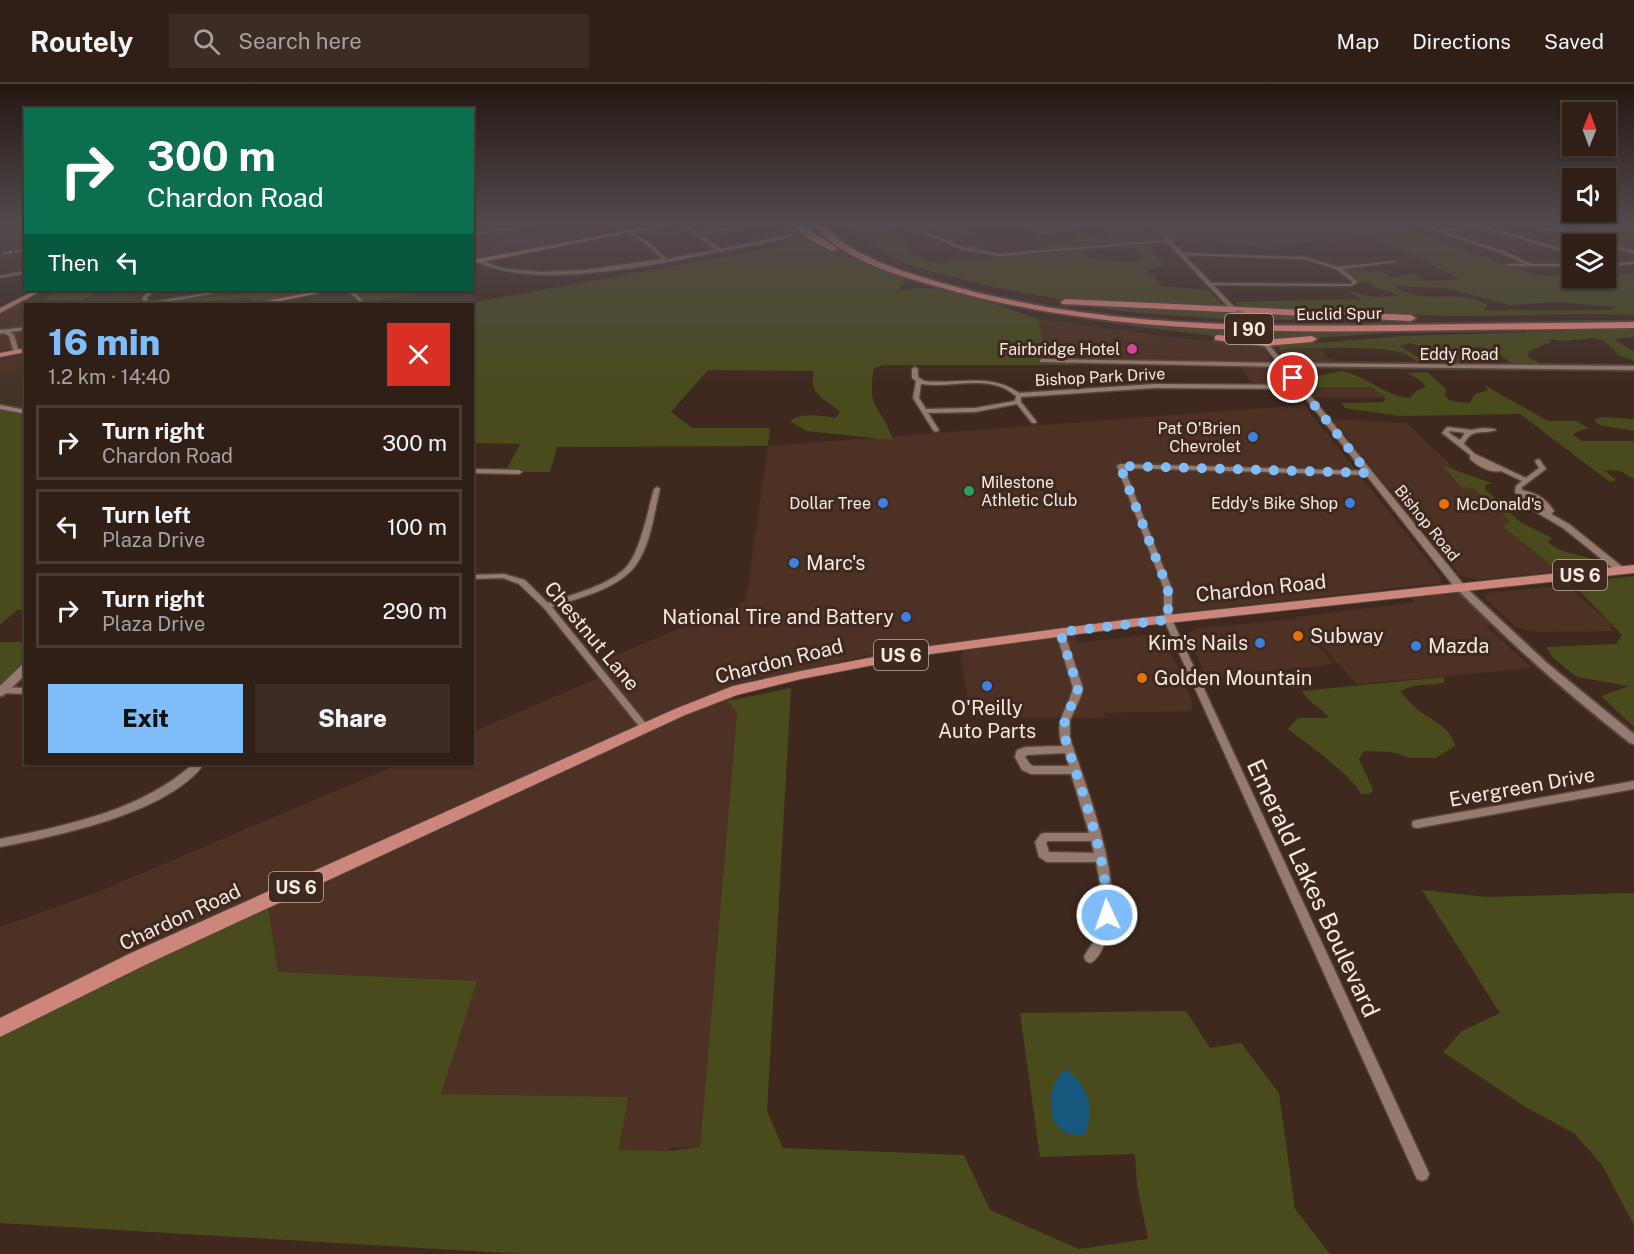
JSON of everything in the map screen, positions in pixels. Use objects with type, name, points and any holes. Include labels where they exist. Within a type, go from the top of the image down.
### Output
[{"type":"highway","name":"Euclid Spur","points":[[911,276],[1077,314],[1200,327],[1309,330],[1634,325]]},
{"type":"highway","name":"Euclid Spur","points":[[927,276],[972,291],[1089,310],[1196,320],[1284,322],[1634,318]]},
{"type":"highway","points":[[972,291],[1073,303],[1237,312],[1495,320]]},
{"type":"highway","points":[[972,291],[1088,321],[1263,340],[1531,326]]},
{"type":"main road","name":"Bishop Road","points":[[1200,276],[1263,340],[1460,587]]},
{"type":"main road","points":[[0,311],[38,291]]},
{"type":"main road","points":[[260,303],[326,291]]},
{"type":"main road","points":[[0,355],[24,350]]},
{"type":"main road","name":"Chardon Road","points":[[0,1028],[138,959],[645,728],[734,691],[801,675],[931,650],[1060,632],[1628,570]]},
{"type":"street","points":[[1208,284],[1351,285],[1356,282],[1348,276]]},
{"type":"street","points":[[147,303],[144,297],[152,291]]},
{"type":"street","points":[[153,303],[221,291]]},
{"type":"street","points":[[351,291],[363,303]]},
{"type":"street","points":[[3,332],[24,327]]},
{"type":"street","points":[[3,332],[11,335],[16,352]]},
{"type":"street","points":[[1042,361],[1283,365]]},
{"type":"street","name":"Eddy Road","points":[[1283,365],[1634,368]]},
{"type":"street","points":[[915,369],[915,378],[919,381],[916,398],[936,430]]},
{"type":"street","name":"Bishop Park Drive","points":[[919,381],[932,384],[988,383],[1010,387],[1018,398]]},
{"type":"street","name":"Bishop Park Drive","points":[[924,411],[975,410],[1018,398],[1155,386],[1300,387]]},
{"type":"street","points":[[1018,398],[1034,422]]},
{"type":"street","points":[[0,407],[24,412]]},
{"type":"street","points":[[1493,430],[1470,432],[1448,429],[1445,433],[1473,454],[1472,458],[1482,466],[1505,471],[1526,480]]},
{"type":"street","points":[[1461,444],[1464,436],[1470,432]]},
{"type":"street","points":[[1538,461],[1543,469],[1519,486],[1518,492],[1532,506],[1566,526],[1628,570]]},
{"type":"street","points":[[1168,620],[1168,589],[1120,466],[1368,473]]},
{"type":"street","points":[[474,471],[519,472]]},
{"type":"street","points":[[547,606],[621,576],[631,566],[657,489]]},
{"type":"street","name":"Chestnut Lane","points":[[474,577],[504,576],[522,582],[547,606],[645,728]]},
{"type":"street","name":"Bishop Road","points":[[1460,587],[1548,672],[1634,740]]},
{"type":"street","name":"Emerald Lakes Boulevard","points":[[1168,620],[1422,1174]]},
{"type":"street","points":[[1060,632],[1078,688],[1076,697],[1064,715],[1063,724],[1108,893],[1102,941],[1090,957]]},
{"type":"street","points":[[1,691],[24,669]]},
{"type":"street","points":[[1,691],[24,691]]},
{"type":"street","points":[[1068,749],[1026,751],[1020,757],[1023,765],[1031,770],[1074,770]]},
{"type":"street","points":[[0,843],[79,824],[139,804],[178,784],[199,765]]},
{"type":"street","name":"Evergreen Drive","points":[[1417,824],[1634,785]]},
{"type":"street","points":[[1094,837],[1045,837],[1040,842],[1043,854],[1052,858],[1100,858]]},
{"type":"shaded area","points":[[621,276],[895,276],[908,281],[897,290],[924,288],[953,292],[1038,319],[1048,362],[1083,365],[885,365],[874,368],[873,400],[893,440],[806,431],[790,421],[800,416],[836,418],[840,412],[819,396],[813,386],[814,371],[708,370],[671,412],[692,428],[770,428],[768,446],[557,447],[550,472],[505,472],[520,444],[474,443],[474,303],[470,303]]},
{"type":"shaded area","points":[[917,276],[1018,301],[1142,317],[1240,324],[1242,327],[1114,316],[1029,304],[987,296]]},
{"type":"shaded area","points":[[948,276],[1152,276],[1162,286],[1208,290],[1222,305],[1120,305],[1053,298]]},
{"type":"shaded area","points":[[1352,276],[1417,276],[1426,281],[1460,279],[1453,276],[1549,276],[1562,276],[1562,288],[1616,288],[1616,276],[1634,276],[1634,309],[1622,308],[1634,310],[1634,315],[1452,316],[1243,308],[1235,302],[1361,299],[1344,289],[1372,297],[1399,296],[1371,285],[1374,284],[1359,281]],"holes":[[[1395,286],[1446,288],[1509,305],[1559,302],[1616,307],[1610,310],[1484,310],[1487,305],[1476,300],[1464,297],[1416,295]]]},
{"type":"shaded area","points":[[38,291],[152,291],[144,298],[105,302],[16,302]]},
{"type":"shaded area","points":[[61,291],[92,291],[92,295],[81,301],[43,300]]},
{"type":"shaded area","points":[[224,291],[266,291],[247,294],[252,303],[155,303]]},
{"type":"shaded area","points":[[264,291],[326,291],[260,303],[251,303],[248,298],[200,303],[189,303],[186,300]]},
{"type":"shaded area","points":[[326,291],[466,291],[480,301],[469,303],[260,303]]},
{"type":"shaded area","points":[[356,291],[430,291],[366,303]]},
{"type":"shaded area","points":[[144,298],[145,303],[24,303],[24,350],[0,355],[0,311],[16,302],[105,302]]},
{"type":"shaded area","points":[[1054,302],[1222,311],[1229,312],[1236,320],[1128,312]]},
{"type":"shaded area","points":[[1246,313],[1402,319],[1252,320]]},
{"type":"shaded area","points":[[1058,314],[1173,327],[1246,331],[1253,339],[1124,325]]},
{"type":"shaded area","points":[[1038,319],[1178,338],[1263,346],[1285,383],[1252,383],[1239,366],[1089,365],[1048,362]]},
{"type":"shaded area","points":[[1634,320],[1634,322],[1259,327],[1256,324]]},
{"type":"shaded area","points":[[1634,329],[1634,337],[1614,339],[1634,351],[1634,361],[1619,355],[1603,340],[1593,338],[1565,341],[1550,339],[1551,342],[1529,351],[1528,357],[1548,367],[1516,366],[1494,351],[1480,347],[1458,348],[1486,366],[1452,365],[1435,351],[1410,343],[1400,346],[1426,362],[1428,366],[1404,353],[1385,350],[1280,349],[1278,346],[1404,336]]},
{"type":"shaded area","points":[[1263,331],[1412,331],[1277,341],[1270,339]]},
{"type":"shaded area","points":[[1320,348],[1336,365],[1288,363],[1277,349]]},
{"type":"shaded area","points":[[24,353],[24,371],[0,377],[0,358]]},
{"type":"shaded area","points":[[24,371],[24,412],[0,407],[0,377]]},
{"type":"shaded area","points":[[1341,371],[1359,377],[1392,394],[1410,398],[1416,391],[1426,387],[1421,381],[1407,373],[1427,372],[1446,389],[1445,396],[1451,401],[1470,403],[1475,394],[1488,390],[1484,385],[1548,421],[1576,421],[1589,428],[1573,435],[1582,441],[1634,441],[1634,479],[1620,471],[1604,470],[1616,480],[1610,482],[1520,414],[1400,416],[1345,408],[1341,403],[1383,402],[1386,398],[1371,387],[1313,387],[1318,376]]},
{"type":"shaded area","points":[[1306,387],[1371,387],[1386,398],[1312,397]]},
{"type":"shaded area","points":[[1304,405],[1441,577],[1440,583],[1193,611],[882,652],[734,687],[732,705],[737,712],[700,1148],[670,1148],[669,1151],[619,1151],[628,1097],[440,1094],[476,981],[278,972],[267,901],[0,1028],[0,927],[98,892],[397,765],[474,765],[474,732],[603,676],[594,664],[746,601],[768,446]]},
{"type":"shaded area","points":[[0,407],[24,412],[24,610],[17,610],[0,625]]},
{"type":"shaded area","points":[[1603,417],[1634,419],[1634,431],[1599,425],[1594,420]]},
{"type":"shaded area","points":[[1332,419],[1407,423],[1562,571],[1478,580],[1460,575]]},
{"type":"shaded area","points":[[1443,466],[1492,483],[1486,485],[1485,489],[1520,522],[1552,538],[1548,542],[1553,546],[1597,561],[1595,565],[1557,570],[1506,529],[1504,525],[1510,521],[1473,488],[1461,487]]},
{"type":"shaded area","points":[[1634,576],[1634,727],[1601,696],[1629,686],[1577,677],[1553,658],[1546,647],[1616,644],[1622,635],[1572,583]]},
{"type":"shaded area","points":[[1567,585],[1609,622],[1613,631],[1543,632],[1527,630],[1514,626],[1483,596],[1489,593]]},
{"type":"shaded area","points":[[1461,589],[1495,625],[1486,626],[1532,668],[1357,684],[1318,641],[1315,642],[1334,664],[1232,676],[1205,674],[1187,633],[1198,628],[1298,619],[1297,617],[1415,602],[1407,594]]},
{"type":"shaded area","points":[[1153,634],[1174,658],[1193,705],[1191,711],[1104,713],[1106,718],[971,717],[961,657],[965,648],[1075,636],[1078,643]]},
{"type":"shaded area","points":[[0,642],[24,642],[24,668],[0,692]]},
{"type":"shaded area","points":[[1444,677],[1444,683],[1413,686],[1400,691],[1417,709],[1449,733],[1455,746],[1436,758],[1410,758],[1391,752],[1364,751],[1359,759],[1373,790],[1370,794],[1361,794],[1339,769],[1288,729],[1298,718],[1329,718],[1302,691]]},
{"type":"shaded area","points":[[791,688],[767,1111],[783,1148],[964,1155],[990,1210],[1079,1249],[1148,1239],[1137,1185],[1135,1154],[1040,1157],[1020,1013],[1186,1011],[1210,1048],[1241,1043],[1279,1093],[1295,1209],[1330,1254],[523,1254],[0,1223],[0,1028],[267,900],[278,972],[477,981],[441,1094],[628,1097],[619,1150],[669,1151],[700,1147],[737,712],[728,701]]},
{"type":"shaded area","points":[[1422,890],[1487,897],[1634,893],[1634,1225],[1602,1165],[1575,1134],[1524,1106],[1443,1052],[1462,1031],[1500,1013]]},
{"type":"water","points":[[1065,1069],[1079,1082],[1088,1098],[1089,1116],[1084,1135],[1071,1134],[1061,1129],[1054,1121],[1051,1111],[1053,1089]]},
{"type":"place","name":"Fairbridge Hotel","points":[[1132,349]]},
{"type":"place","name":"Pat O'Brien Chevrolet","points":[[1253,437]]},
{"type":"place","name":"Milestone Athletic Club","points":[[969,491]]},
{"type":"place","name":"Dollar Tree","points":[[883,503]]},
{"type":"place","name":"Eddy's Bike Shop","points":[[1350,503]]},
{"type":"place","name":"McDonald's","points":[[1444,504]]},
{"type":"place","name":"Marc's","points":[[794,563]]},
{"type":"place","name":"National Tire and Battery","points":[[906,617]]},
{"type":"place","name":"Subway","points":[[1298,636]]},
{"type":"place","name":"Kim's Nails","points":[[1260,643]]},
{"type":"place","name":"Mazda","points":[[1416,646]]},
{"type":"place","name":"Golden Mountain","points":[[1142,678]]},
{"type":"place","name":"O'Reilly Auto Parts","points":[[987,686]]},
{"type":"route","points":[[1107,915],[1108,893],[1095,839],[1065,738],[1064,715],[1076,697],[1078,688],[1060,632],[1168,620],[1168,589],[1120,466],[1368,473],[1293,378]]}]
